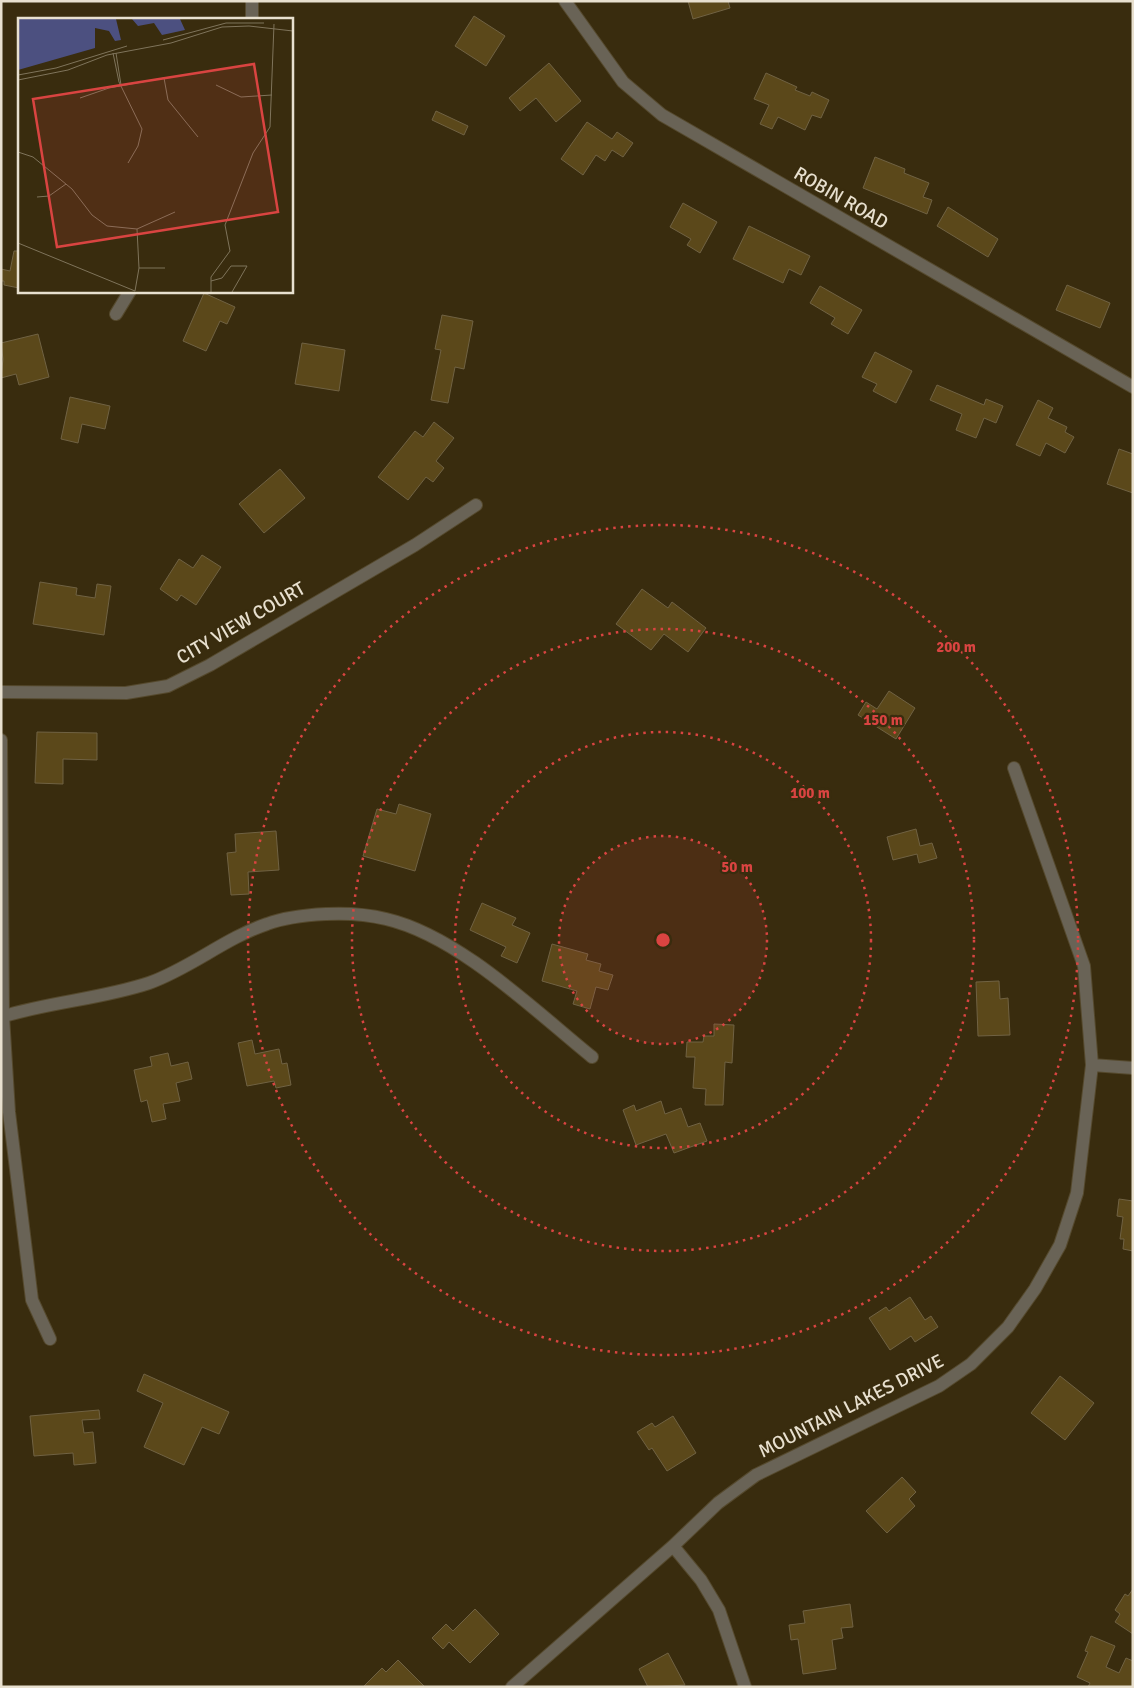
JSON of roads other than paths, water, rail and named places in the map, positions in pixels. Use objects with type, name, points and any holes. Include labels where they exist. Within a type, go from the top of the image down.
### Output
[{"type":"street","points":[[252,1],[252,18]]},
{"type":"street","name":"ROBIN ROAD","points":[[565,1],[623,82],[662,115],[1133,387]]},
{"type":"street","points":[[116,314],[129,292]]},
{"type":"street","name":"CITY VIEW COURT","points":[[1,692],[126,694],[168,686],[210,665],[415,545],[476,505]]},
{"type":"street","points":[[1,740],[2,1016],[9,1112],[32,1300],[50,1339]]},
{"type":"street","name":"MOUNTAIN LAKES DRIVE","points":[[512,1687],[673,1546],[718,1503],[756,1475],[939,1386],[971,1364],[1008,1327],[1035,1289],[1060,1245],[1077,1193],[1092,1066],[1084,966],[1014,768]]},
{"type":"street","points":[[2,1016],[148,983],[188,966],[233,938],[268,923],[307,915],[351,913],[388,919],[426,934],[474,962],[592,1057]]},
{"type":"street","points":[[1092,1066],[1133,1068]]},
{"type":"street","points":[[673,1546],[701,1580],[719,1610],[745,1687]]}]
